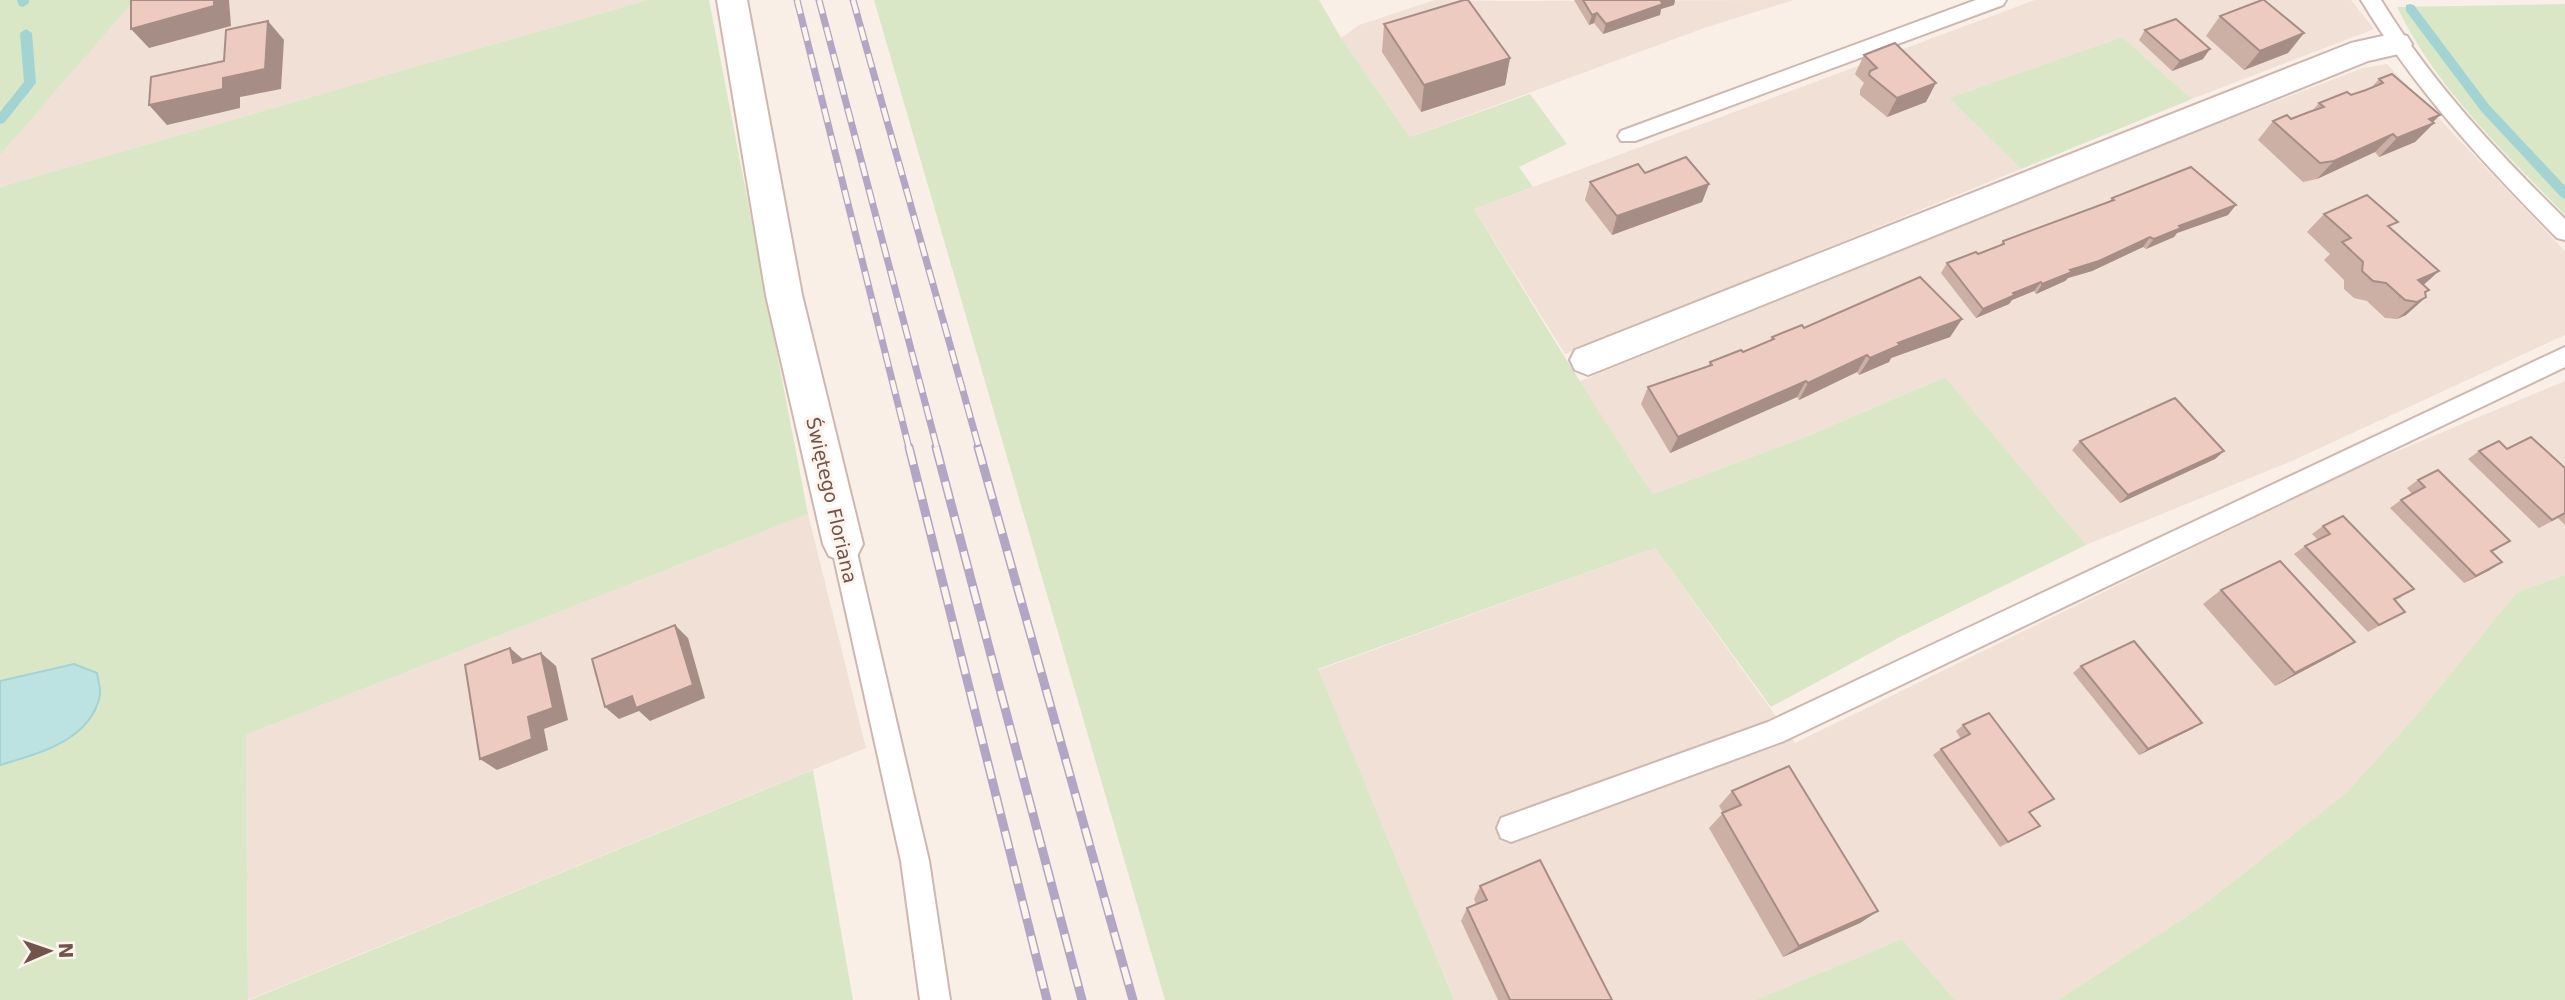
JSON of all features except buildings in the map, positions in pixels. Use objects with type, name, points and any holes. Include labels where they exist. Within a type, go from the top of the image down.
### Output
[{"type":"street","name":"Świętego Floriana","points":[[732,0],[784,295],[843,544]]},
{"type":"street","points":[[1588,360],[2150,133],[2362,51],[2396,44]]},
{"type":"lane","points":[[1628,136],[1996,0]]},
{"type":"lane","points":[[2371,0],[2396,44],[2450,114],[2565,232]]},
{"type":"lane","points":[[1511,828],[1774,732],[2565,356]]},
{"type":"lane","name":"Świętego Floriana","points":[[843,544],[915,861],[935,1000]]},
{"type":"shaded area","points":[[152,0],[647,0],[0,187],[0,155],[129,5]]},
{"type":"shaded area","points":[[1435,0],[1794,0],[1704,28],[1410,137],[1341,38],[1359,25]]},
{"type":"shaded area","points":[[2035,0],[2351,0],[2374,29],[2192,99],[2122,37],[1949,98],[2021,169],[1565,354],[1474,209]]},
{"type":"shaded area","points":[[2387,64],[2565,251],[2565,335],[2294,460],[2086,545],[1945,377],[1805,437],[1653,494],[1578,382],[2043,191],[2363,68]]},
{"type":"shaded area","points":[[2565,381],[2565,575],[2517,592],[2421,710],[2346,793],[2198,909],[2058,1000],[1955,1000],[1902,939],[1755,1000],[1454,1000],[1318,670],[1655,548],[1795,743],[2359,467]]},
{"type":"shaded area","points":[[808,514],[866,748],[248,1000],[246,735]]},
{"type":"green space","points":[[0,0],[152,0],[129,6],[0,155]]},
{"type":"green space","points":[[647,0],[709,0],[808,514],[246,735],[248,1000],[0,1000],[0,187]]},
{"type":"green space","points":[[874,0],[1319,0],[1341,38],[1410,137],[1530,94],[1567,144],[1519,167],[1533,187],[1474,209],[1653,494],[1805,437],[1945,377],[2086,545],[1900,637],[1771,707],[1655,548],[1318,669],[1454,1000],[1165,1000]]},
{"type":"green space","points":[[2565,4],[2565,215],[2451,92],[2413,37],[2397,7]]},
{"type":"green space","points":[[2122,37],[2192,99],[2021,169],[1949,98]]},
{"type":"green space","points":[[2565,575],[2565,1000],[2058,1000],[2198,909],[2346,793],[2421,710],[2517,592]]},
{"type":"green space","points":[[813,770],[853,1000],[250,1000]]},
{"type":"green space","points":[[1902,939],[1955,1000],[1755,1000]]},
{"type":"water","points":[[74,664],[97,673],[100,695],[95,711],[86,724],[46,750],[0,765],[0,681]]},
{"type":"waterway","points":[[2410,8],[2485,108],[2565,194]]},
{"type":"waterway","points":[[0,120],[30,83],[26,33]]},
{"type":"railway","points":[[797,0],[909,448]]},
{"type":"railway","points":[[819,0],[937,448]]},
{"type":"railway","points":[[853,0],[979,448]]},
{"type":"railway","points":[[909,447],[1047,1000]]},
{"type":"railway","points":[[936,447],[1082,1000]]},
{"type":"railway","points":[[978,447],[1133,1000]]}]
